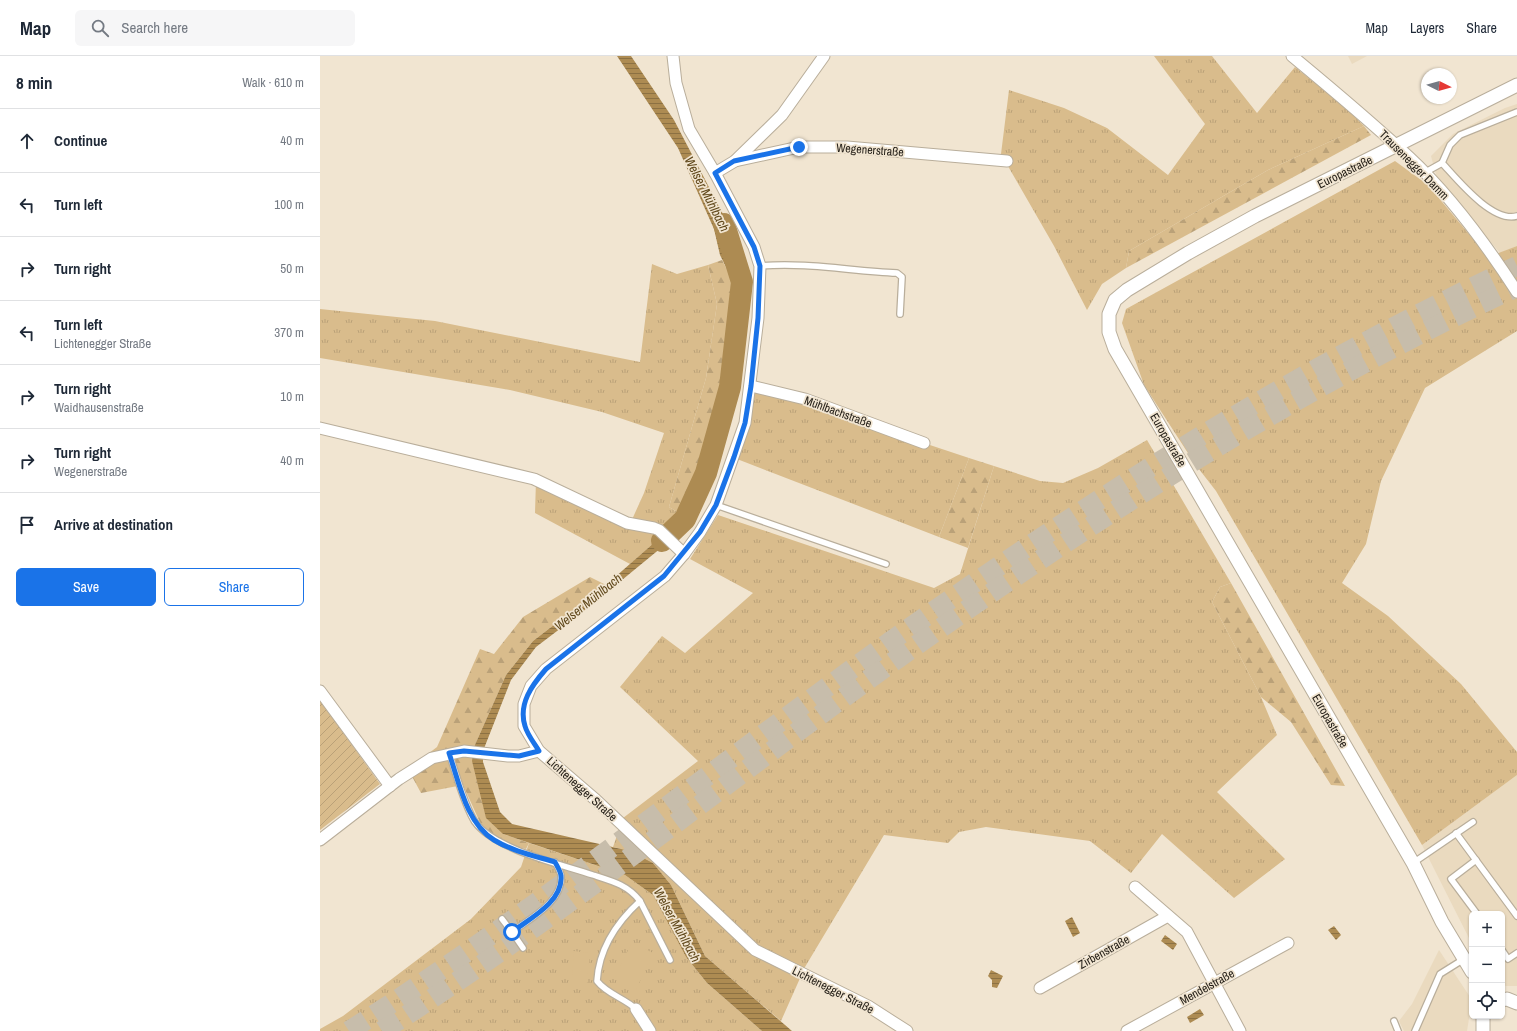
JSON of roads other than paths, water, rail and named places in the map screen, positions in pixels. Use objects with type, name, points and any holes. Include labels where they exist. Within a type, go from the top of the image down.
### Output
[{"type":"street","name":"Lichtenegger Straße","points":[[673,56],[676,83],[688,129],[715,173],[754,247],[760,266],[758,318],[751,386],[745,423],[716,505],[700,532],[684,554],[664,576],[546,669],[531,686],[524,704],[524,726],[539,751],[596,800],[755,950],[868,1006],[906,1031]]},
{"type":"street","points":[[715,173],[734,161],[782,115],[824,56]]},
{"type":"street","name":"Trausenegger Damm","points":[[1292,56],[1360,112],[1424,173],[1486,246],[1517,292]]},
{"type":"street","name":"Europastraße","points":[[1469,967],[1442,922],[1412,863],[1115,349],[1109,332],[1109,314],[1115,300],[1127,290],[1188,253],[1255,216],[1517,85]]},
{"type":"street","name":"Wegenerstraße","points":[[734,161],[799,147],[847,147],[1007,161]]},
{"type":"street","name":"Mühlbachstraße","points":[[751,386],[805,399],[924,443]]},
{"type":"street","points":[[320,428],[534,479],[627,523],[659,530],[684,554]]},
{"type":"street","points":[[320,692],[390,786]]},
{"type":"street","points":[[321,837],[413,769],[432,758],[449,753],[464,751],[519,756],[539,751]]},
{"type":"street","points":[[1136,887],[1187,932],[1240,1031]]},
{"type":"street","name":"Zirbenstraße","points":[[1040,988],[1168,916]]},
{"type":"street","name":"Mendelstraße","points":[[1127,1031],[1288,943]]},
{"type":"street","points":[[1505,999],[1517,1003]]},
{"type":"street","points":[[636,1010],[650,1031]]},
{"type":"street","points":[[1482,1019],[1483,1031]]},
{"type":"lane","points":[[1424,173],[1442,163],[1450,145],[1460,135],[1517,112]]},
{"type":"lane","points":[[1442,163],[1478,201],[1502,215],[1517,216]]},
{"type":"lane","points":[[760,266],[803,264],[859,271],[897,273],[902,277],[900,314]]},
{"type":"lane","points":[[716,505],[886,564]]},
{"type":"lane","points":[[449,753],[461,791],[475,822],[493,839],[513,848],[614,882],[632,891],[640,901],[670,960]]},
{"type":"lane","points":[[1412,863],[1473,822]]},
{"type":"lane","points":[[1456,833],[1517,916]]},
{"type":"lane","points":[[1474,911],[1451,879],[1476,860]]},
{"type":"lane","points":[[512,932],[550,903],[559,890],[561,876],[555,862]]},
{"type":"lane","points":[[636,1010],[628,1002],[604,989],[597,981],[598,969],[615,927],[640,901]]},
{"type":"lane","points":[[502,919],[523,948]]},
{"type":"lane","points":[[1505,954],[1508,959],[1517,953]]},
{"type":"lane","points":[[1415,1031],[1440,974],[1464,958]]},
{"type":"lane","points":[[1394,1021],[1398,1031]]},
{"type":"water","points":[[617,56],[631,56],[674,120],[724,216],[742,282],[730,387],[706,473],[685,519],[667,543],[594,603],[536,647],[511,680],[483,751],[483,762],[500,812],[512,824],[630,851],[653,863],[671,885],[705,956],[792,1031],[762,1031],[707,983],[686,957],[653,895],[625,875],[503,834],[486,818],[472,761],[474,747],[506,675],[533,641],[606,585],[664,534],[682,515],[702,468],[725,385],[733,281],[720,255],[714,229],[678,148]]},
{"type":"water","points":[[1072,917],[1080,933],[1073,937],[1065,921]]},
{"type":"water","points":[[1334,926],[1341,935],[1336,940],[1328,930]]},
{"type":"water","points":[[1165,935],[1177,944],[1173,950],[1161,941]]},
{"type":"water","points":[[991,970],[1003,976],[997,988],[992,987],[992,980],[988,976]]},
{"type":"water","points":[[1200,1009],[1204,1015],[1190,1023],[1187,1017]]},
{"type":"waterway","name":"Welser Mühlbach","points":[[662,541],[685,519],[706,473],[730,387],[742,282],[724,224]]},
{"type":"tunnel","points":[[349,1031],[488,938],[823,690],[891,641],[1042,537],[1196,439],[1274,393],[1354,348],[1517,266]]},
{"type":"tunnel","points":[[382,1031],[514,942],[578,896],[897,659],[971,607],[1122,506],[1198,458],[1355,368],[1436,326],[1517,287]]}]
